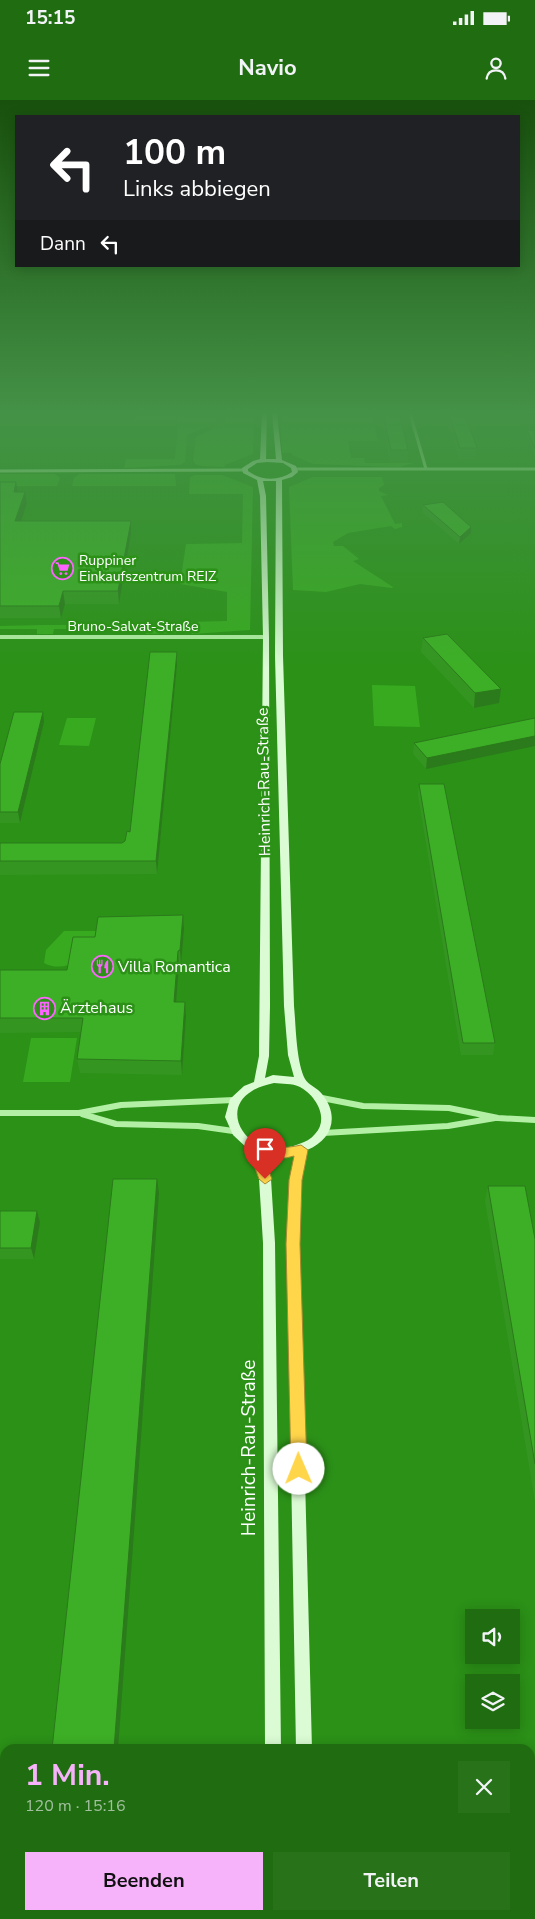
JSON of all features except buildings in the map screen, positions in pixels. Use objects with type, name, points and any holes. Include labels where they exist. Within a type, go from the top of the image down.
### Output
[{"type":"main road","name":"Heinrich-Rau-Straße","points":[[259,1082],[264,1056],[265,1016],[266,636],[263,498]]},
{"type":"main road","name":"Heinrich-Rau-Straße","points":[[278,498],[279,656],[288,996],[294,1055],[302,1083]]},
{"type":"main road","points":[[280,1080],[302,1083],[322,1098],[327,1109],[328,1122],[323,1133],[314,1143],[301,1150],[278,1153],[254,1149],[242,1141],[233,1131],[230,1110],[234,1100],[245,1090],[259,1082],[280,1080]]},
{"type":"main road","name":"Heinrich-Rau-Straße","points":[[254,1149],[265,1179],[270,1243],[273,1744]]},
{"type":"main road","points":[[301,1150],[296,1180],[293,1244],[304,1744]]},
{"type":"street","name":"Bruno-Salvat-Straße","points":[[0,638],[266,636]]},
{"type":"street","points":[[322,1098],[363,1106],[449,1108],[498,1118],[535,1120]]},
{"type":"street","points":[[0,1114],[79,1114],[121,1105],[234,1100]]},
{"type":"street","points":[[79,1114],[116,1124],[198,1126],[233,1131]]},
{"type":"street","points":[[323,1133],[365,1129],[448,1126],[498,1118]]},
{"type":"green space","points":[[243,498],[253,498],[250,630],[192,634],[189,629],[190,622],[227,621],[227,592],[180,584],[186,544],[242,543]]},
{"type":"green space","points":[[289,498],[382,498],[395,524],[402,523],[402,527],[395,529],[391,526],[348,533],[333,542],[334,546],[343,546],[359,559],[353,561],[393,587],[360,584],[326,592],[293,590]]},
{"type":"green space","points":[[177,625],[182,629],[180,633],[146,634],[146,629],[54,629],[53,634],[37,634],[37,629],[0,629],[0,626]]},
{"type":"green space","points":[[372,685],[415,686],[420,727],[374,726]]},
{"type":"green space","points":[[67,718],[96,718],[89,746],[59,745]]},
{"type":"green space","points":[[64,931],[100,931],[97,950],[65,966],[51,966],[44,963],[46,950]]},
{"type":"green space","points":[[31,1038],[77,1038],[70,1082],[23,1082]]},
{"type":"place","name":"Ruppiner Einkaufszentrum REIZ","points":[[63,568]]},
{"type":"place","name":"Villa Romantica","points":[[102,967]]},
{"type":"place","name":"Ärztehaus","points":[[44,1008]]},
{"type":"route","points":[[265,1179],[254,1149],[270,1153],[286,1153],[301,1150],[296,1180],[293,1244],[299,1469]]}]
